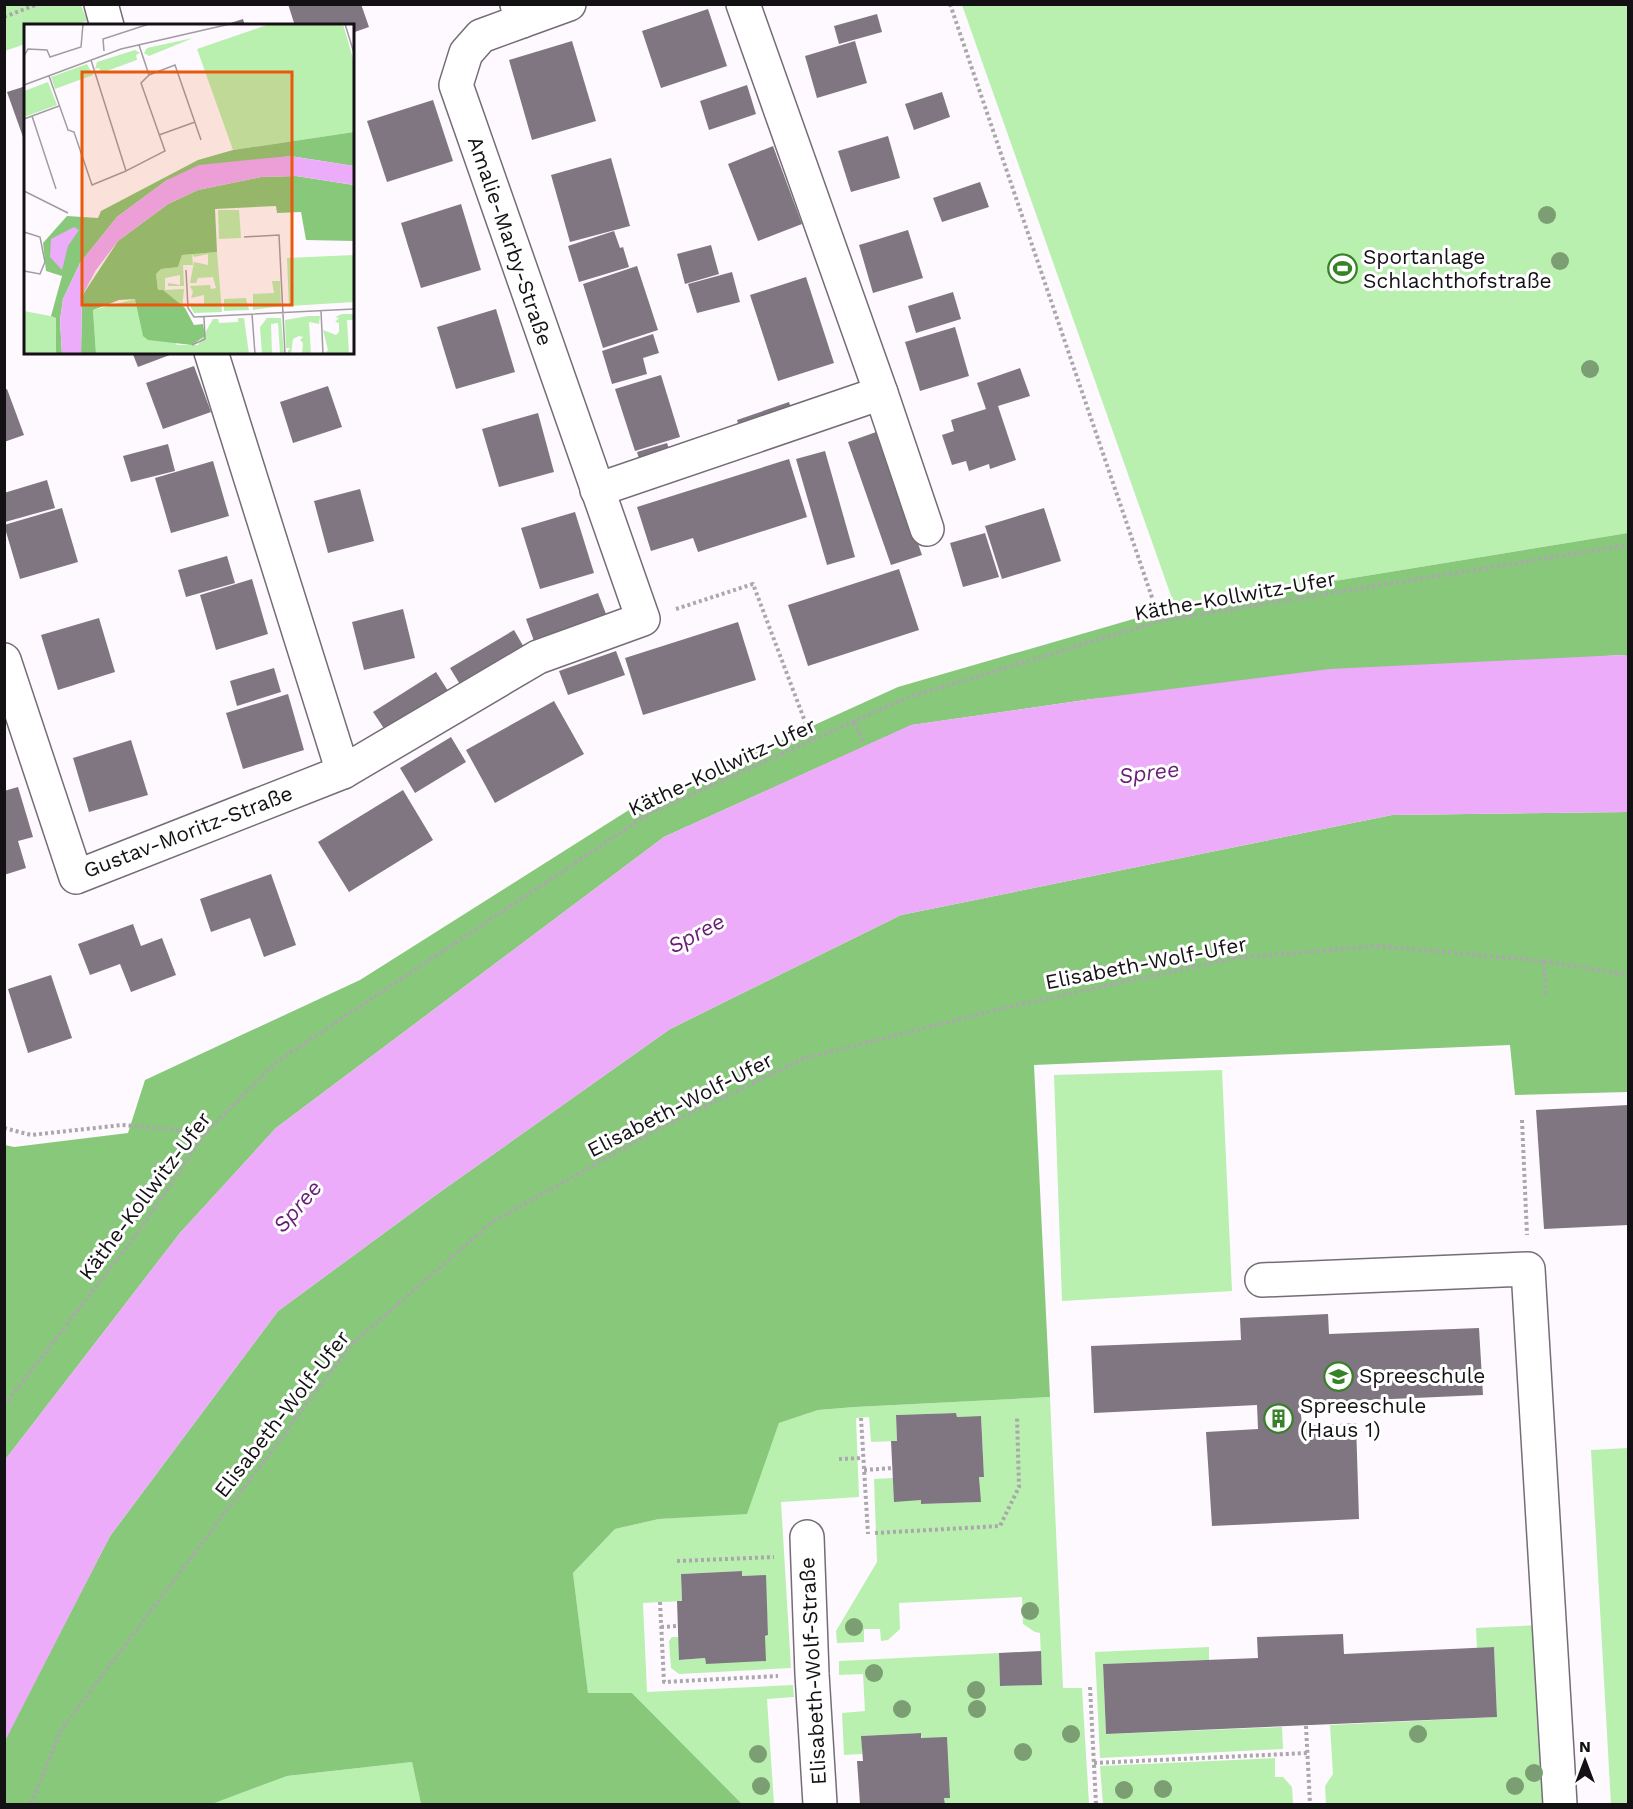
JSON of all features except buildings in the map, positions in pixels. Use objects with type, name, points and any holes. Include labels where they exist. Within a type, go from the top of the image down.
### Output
[{"type":"street","points":[[101,4],[107,24]]},
{"type":"street","name":"Amalie-Marby-Straße","points":[[569,4],[520,13],[481,36],[466,53],[456,85],[643,619]]},
{"type":"street","points":[[742,4],[881,393],[927,529]]},
{"type":"street","points":[[212,354],[343,772]]},
{"type":"street","points":[[597,490],[881,393]]},
{"type":"street","name":"Gustav-Moritz-Straße","points":[[4,660],[76,877],[343,772],[538,657],[643,619]]},
{"type":"street","points":[[1262,1280],[1528,1269],[1560,1804]]},
{"type":"street","name":"Elisabeth-Wolf-Straße","points":[[799,1549],[812,1674],[820,1804]]},
{"type":"path","points":[[4,17],[38,4]]},
{"type":"path","points":[[950,4],[1160,621]]},
{"type":"path","name":"Käthe-Kollwitz-Ufer","points":[[4,1406],[144,1224],[206,1132],[278,1061],[650,813],[906,698],[1160,621],[1629,545]]},
{"type":"path","points":[[643,619],[753,584],[812,740]]},
{"type":"path","points":[[854,722],[863,741]]},
{"type":"path","name":"Elisabeth-Wolf-Ufer","points":[[31,1804],[61,1730],[352,1344],[492,1222],[654,1131],[805,1058],[1012,1006],[1235,958],[1378,946],[1545,961],[1629,975]]},
{"type":"path","points":[[1545,961],[1546,997]]},
{"type":"path","points":[[1522,1120],[1528,1269]]},
{"type":"path","points":[[4,1128],[31,1135],[122,1125],[206,1132]]},
{"type":"path","points":[[875,1533],[1000,1526],[1019,1487],[1017,1416]]},
{"type":"path","points":[[861,1418],[868,1533]]},
{"type":"path","points":[[838,1459],[863,1458]]},
{"type":"path","points":[[864,1470],[893,1468]]},
{"type":"path","points":[[677,1562],[799,1549]]},
{"type":"path","points":[[660,1602],[664,1682],[779,1676]]},
{"type":"path","points":[[661,1626],[678,1626]]},
{"type":"path","points":[[1090,1687],[1096,1804]]},
{"type":"path","points":[[1306,1726],[1310,1804]]},
{"type":"path","points":[[1094,1763],[1308,1753]]},
{"type":"green space","points":[[5,4],[81,5],[87,21],[78,24],[24,24],[24,44],[5,51]]},
{"type":"green space","name":"Sportanlage Schlachthofstraße","points":[[962,5],[1628,5],[1628,533],[1175,607]]},
{"type":"green space","points":[[1628,533],[1628,656],[1092,699],[912,725],[664,837],[276,1128],[180,1233],[5,1460],[5,1145],[14,1147],[128,1133],[145,1080],[360,980],[632,808],[898,687],[1175,607]]},
{"type":"green space","points":[[1628,812],[1628,1092],[1515,1095],[1510,1045],[1034,1065],[1050,1397],[818,1410],[779,1423],[747,1514],[659,1519],[615,1529],[573,1573],[588,1693],[632,1693],[742,1804],[421,1804],[412,1762],[287,1776],[212,1804],[5,1804],[4,1741],[110,1536],[278,1311],[440,1192],[670,1029],[901,915],[1392,815]]},
{"type":"green space","points":[[1222,1070],[1232,1291],[1062,1301],[1054,1075]]},
{"type":"green space","points":[[1050,1397],[1063,1688],[1082,1688],[1089,1804],[945,1804],[920,1733],[862,1736],[862,1754],[844,1755],[842,1713],[865,1711],[863,1674],[839,1675],[839,1661],[999,1653],[1001,1686],[1042,1684],[1040,1633],[1023,1624],[1022,1597],[899,1603],[900,1629],[888,1640],[881,1641],[880,1629],[864,1629],[864,1642],[837,1643],[836,1631],[877,1562],[874,1479],[893,1478],[921,1500],[921,1504],[980,1502],[979,1477],[984,1477],[981,1416],[957,1417],[956,1413],[896,1415],[897,1441],[871,1442],[869,1417],[856,1418],[859,1497],[781,1502],[791,1668],[679,1674],[671,1668],[669,1641],[672,1637],[679,1637],[680,1660],[705,1658],[706,1664],[768,1635],[765,1575],[742,1576],[741,1571],[681,1574],[682,1601],[643,1603],[647,1692],[793,1685],[794,1697],[767,1699],[774,1804],[742,1804],[632,1693],[588,1693],[573,1573],[615,1529],[659,1519],[746,1513],[779,1423],[818,1410]]},
{"type":"green space","points":[[1628,1448],[1628,1804],[1611,1804],[1591,1450]]},
{"type":"green space","points":[[1540,1625],[1548,1804],[1326,1804],[1325,1786],[1333,1774],[1330,1725],[1497,1717],[1494,1647],[1477,1648],[1476,1628]]},
{"type":"green space","points":[[1209,1647],[1209,1660],[1103,1664],[1106,1734],[1282,1727],[1283,1749],[1100,1758],[1095,1652]]},
{"type":"green space","points":[[1275,1758],[1275,1777],[1283,1777],[1292,1787],[1293,1804],[1103,1804],[1100,1766]]},
{"type":"green space","points":[[412,1762],[421,1804],[212,1804],[287,1776]]},
{"type":"water","name":"Spree","points":[[1628,656],[1628,812],[1392,815],[901,915],[670,1029],[440,1192],[278,1311],[110,1536],[5,1741],[5,1460],[180,1233],[276,1128],[664,837],[911,725],[1330,669]]},
{"type":"place","name":"Sportanlage Schlachthofstraße","points":[[1342,269]]},
{"type":"place","name":"Spreeschule","points":[[1338,1376]]},
{"type":"place","name":"Spreeschule (Haus 1)","points":[[1279,1418]]}]
